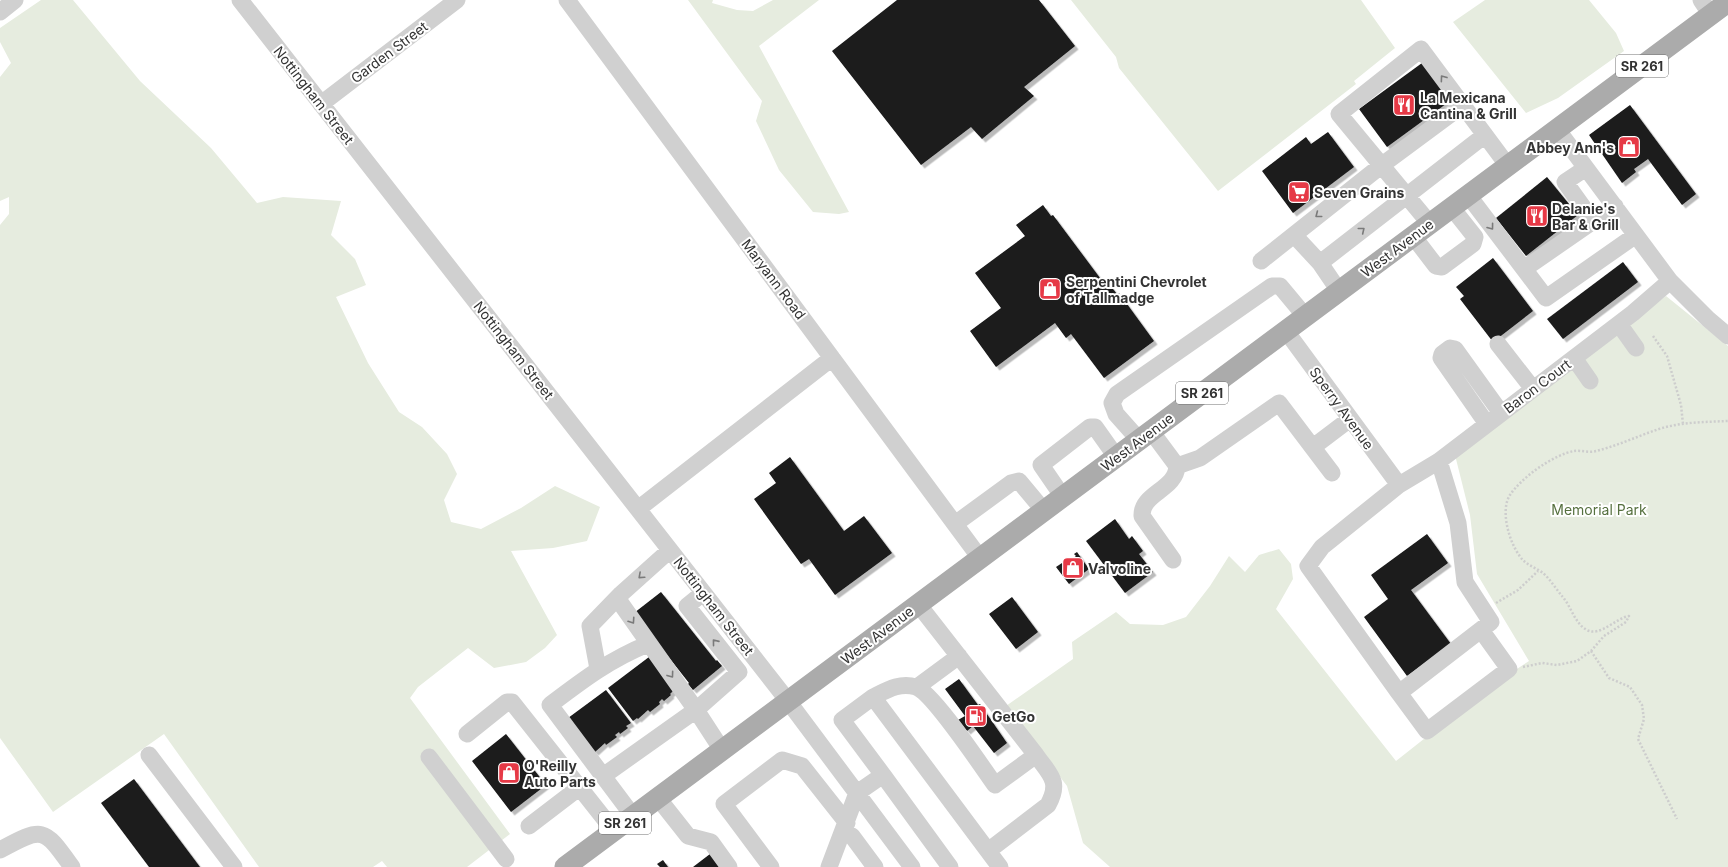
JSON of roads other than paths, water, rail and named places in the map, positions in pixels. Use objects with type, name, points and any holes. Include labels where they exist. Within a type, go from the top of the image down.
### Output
[{"type":"main road","name":"West Avenue","points":[[565,867],[1508,166],[1557,129],[1706,7],[1728,2]]},
{"type":"street","points":[[0,12],[16,0]]},
{"type":"street","name":"Nottingham Street","points":[[240,0],[788,701],[912,867]]},
{"type":"street","name":"Garden Street","points":[[321,104],[457,0]]},
{"type":"street","name":"Maryann Road","points":[[567,0],[980,558]]},
{"type":"street","points":[[1430,224],[1339,114],[1422,49],[1508,166]]},
{"type":"street","points":[[1261,261],[1382,165],[1463,105]]},
{"type":"street","points":[[1557,129],[1670,281],[1708,319],[1728,336]]},
{"type":"street","points":[[1320,263],[1406,194],[1485,135]]},
{"type":"street","points":[[1586,168],[1565,182],[1593,221]]},
{"type":"street","points":[[1468,195],[1546,298],[1636,235]]},
{"type":"street","points":[[1524,269],[1614,206]]},
{"type":"street","points":[[1413,236],[1436,266],[1442,267],[1473,244],[1475,237],[1452,208]]},
{"type":"street","points":[[1294,235],[1320,263],[1339,291]]},
{"type":"street","name":"Baron Court","points":[[1399,693],[1308,566],[1322,546],[1399,485],[1439,461],[1619,324],[1670,281]]},
{"type":"street","points":[[1173,560],[1142,516],[1142,511],[1145,503],[1173,480],[1177,473],[1177,466],[1145,436],[1116,414],[1112,403],[1117,394],[1272,286],[1280,286],[1305,316]]},
{"type":"street","points":[[1619,324],[1636,348]]},
{"type":"street","name":"Sperry Avenue","points":[[1286,331],[1399,485]]},
{"type":"street","points":[[1498,344],[1533,389]]},
{"type":"street","points":[[1487,424],[1441,358],[1442,354],[1450,348],[1455,349],[1501,413]]},
{"type":"street","points":[[638,509],[832,358]]},
{"type":"street","points":[[1574,358],[1590,381]]},
{"type":"street","points":[[1177,466],[1200,458],[1279,403],[1332,473]]},
{"type":"street","points":[[1313,447],[1350,419]]},
{"type":"street","points":[[1063,497],[1041,465],[1090,427],[1095,427],[1117,458]]},
{"type":"street","points":[[1439,461],[1458,523],[1465,582],[1491,622],[1399,693],[1427,730],[1509,669],[1481,630]]},
{"type":"street","points":[[955,524],[1011,483],[1019,482],[1044,511]]},
{"type":"street","points":[[598,669],[590,626],[617,598],[670,550]]},
{"type":"street","points":[[603,776],[696,710],[739,672],[687,606],[703,593]]},
{"type":"street","points":[[617,598],[696,710],[722,750]]},
{"type":"street","points":[[918,604],[1036,755],[1053,780],[1055,788],[1048,805],[988,851]]},
{"type":"street","points":[[633,816],[550,705],[598,669],[622,655],[648,644]]},
{"type":"street","points":[[917,687],[959,656]]},
{"type":"street","points":[[950,867],[842,720],[873,697],[895,686],[917,687],[932,700],[995,785],[1036,755]]},
{"type":"street","points":[[873,697],[1000,867]]},
{"type":"street","points":[[466,734],[507,702],[512,702],[614,831]]},
{"type":"street","points":[[149,755],[234,867]]},
{"type":"street","points":[[429,757],[504,864]]},
{"type":"street","points":[[771,867],[724,804],[782,760],[802,766],[875,867]]},
{"type":"street","points":[[829,867],[857,793],[883,775]]},
{"type":"street","points":[[529,826],[580,787]]},
{"type":"street","points":[[658,798],[688,836],[711,842],[729,867]]},
{"type":"street","points":[[0,850],[29,835],[40,834],[51,838],[72,867]]},
{"type":"place","name":"La Mexicana Cantina & Grill","points":[[1404,105]]},
{"type":"place","name":"Abbey Ann's","points":[[1629,147]]},
{"type":"place","name":"Seven Grains","points":[[1299,192]]},
{"type":"place","name":"Delanie's Bar & Grill","points":[[1537,216]]},
{"type":"place","name":"Serpentini Chevrolet of Tallmadge","points":[[1050,289]]},
{"type":"place","name":"Valvoline","points":[[1073,568]]},
{"type":"place","name":"GetGo","points":[[976,716]]},
{"type":"place","name":"O'Reilly Auto Parts","points":[[509,773]]},
{"type":"park label","name":"Memorial Park","points":[[1599,509]]}]
